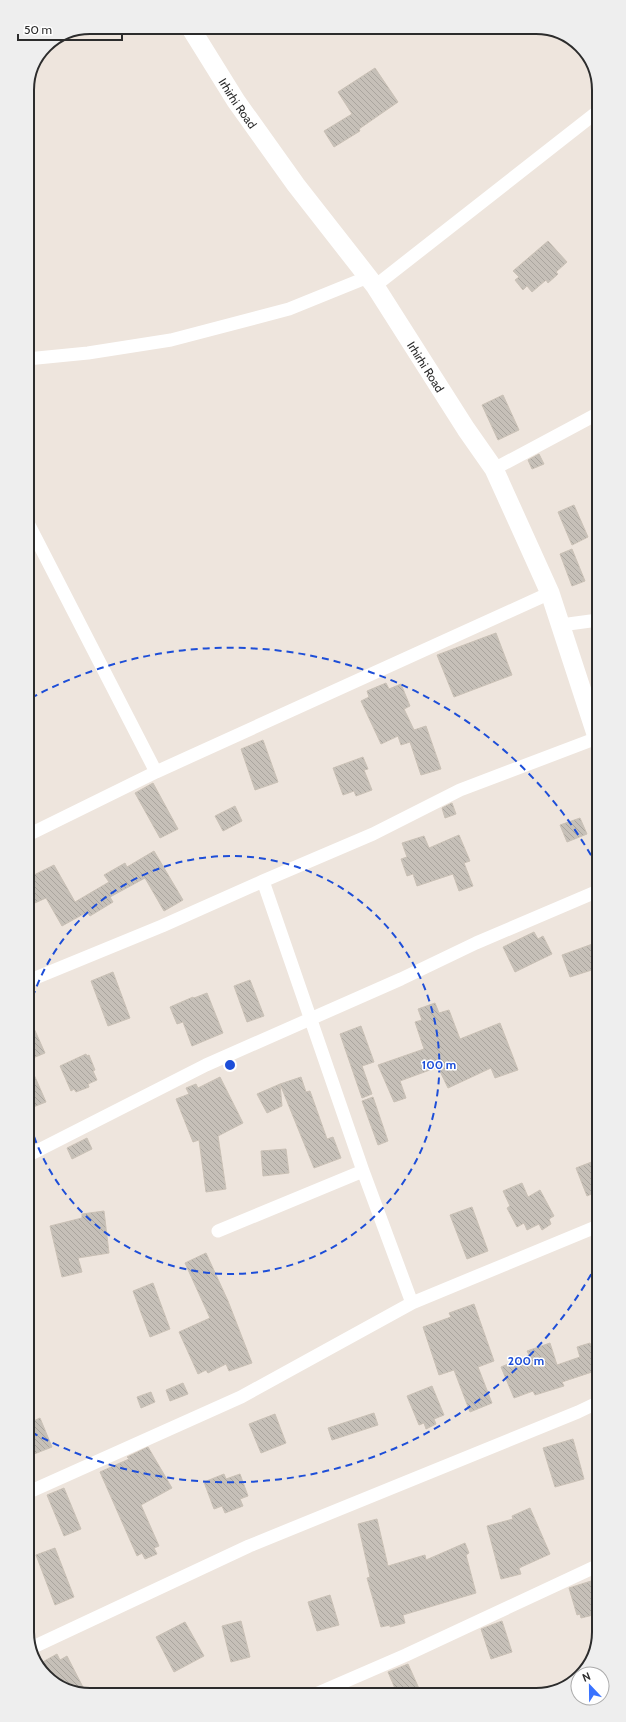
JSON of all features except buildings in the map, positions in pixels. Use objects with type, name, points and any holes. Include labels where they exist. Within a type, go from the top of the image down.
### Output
[{"type":"street","name":"Irhirhi Road","points":[[194,34],[236,101],[296,185],[372,282],[466,429],[494,469],[550,593],[562,625],[592,723]]},
{"type":"street","points":[[34,358],[88,353],[171,340],[289,309],[372,282],[592,116]]},
{"type":"street","points":[[494,469],[592,417]]},
{"type":"street","points":[[34,535],[156,772]]},
{"type":"street","points":[[34,831],[156,772],[550,593]]},
{"type":"street","points":[[562,625],[592,621]]},
{"type":"street","points":[[34,979],[162,926],[263,880],[373,834],[460,790],[592,741]]},
{"type":"street","points":[[263,880],[363,1171],[412,1303]]},
{"type":"street","points":[[34,1152],[206,1065],[401,979],[476,943],[592,894]]},
{"type":"street","points":[[218,1231],[363,1171]]},
{"type":"street","points":[[34,1490],[241,1397],[412,1303],[592,1228]]},
{"type":"street","points":[[36,1646],[249,1546],[592,1405]]},
{"type":"street","points":[[330,1688],[406,1655],[592,1568]]}]
